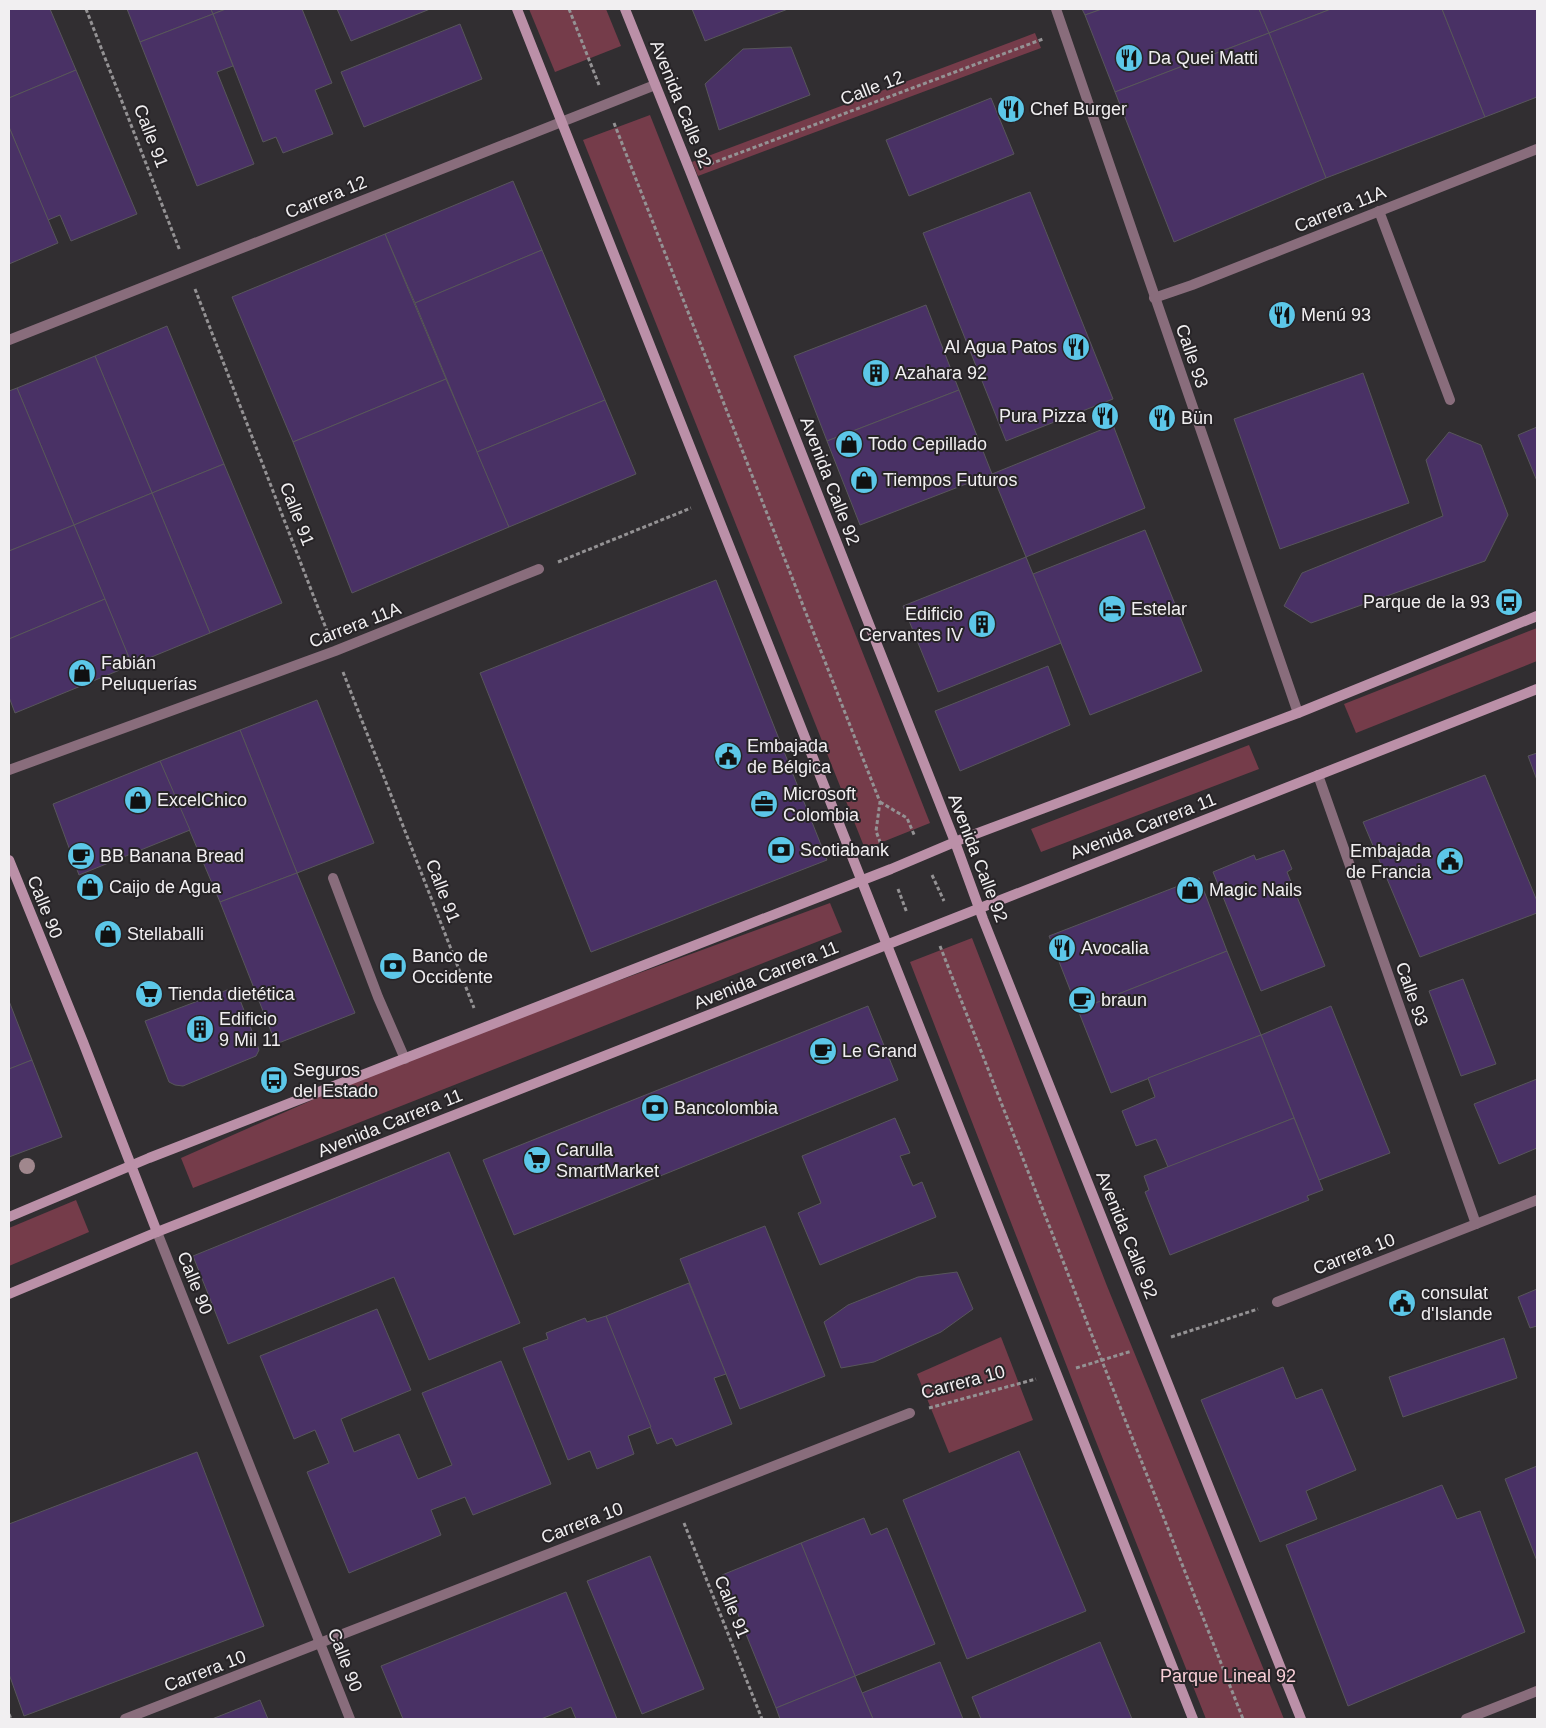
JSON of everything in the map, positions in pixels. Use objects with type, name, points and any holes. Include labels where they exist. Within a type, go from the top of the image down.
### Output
[{"type":"main road","points":[[517,9],[1193,1719]]},
{"type":"main road","name":"Avenida Calle 92","points":[[625,9],[1301,1719]]},
{"type":"main road","points":[[9,1217],[131,1166],[405,1058],[955,842],[1298,713],[1537,616]]},
{"type":"main road","name":"Avenida Carrera 11","points":[[9,1294],[157,1232],[1537,689]]},
{"type":"main road","name":"Calle 90","points":[[9,860],[157,1232]]},
{"type":"street","name":"Calle 93","points":[[1056,9],[1298,713]]},
{"type":"street","name":"Carrera 12","points":[[9,340],[655,85]]},
{"type":"street","name":"Carrera 11A","points":[[1154,298],[1192,285],[1537,149]]},
{"type":"street","points":[[1379,210],[1450,400]]},
{"type":"street","name":"Carrera 11A","points":[[9,770],[335,651],[539,570]]},
{"type":"street","name":"Calle 93","points":[[1318,775],[1476,1224]]},
{"type":"street","points":[[334,878],[378,997],[405,1058]]},
{"type":"street","name":"Carrera 10","points":[[1277,1302],[1537,1200]]},
{"type":"street","name":"Calle 90","points":[[157,1232],[350,1719]]},
{"type":"street","name":"Carrera 10","points":[[125,1719],[910,1413]]},
{"type":"street","points":[[1466,1719],[1537,1691]]},
{"type":"path","name":"Calle 91","points":[[86,9],[481,1029]]},
{"type":"path","points":[[569,9],[880,802],[876,831]]},
{"type":"path","name":"Calle 12","points":[[690,171],[1064,31]]},
{"type":"path","points":[[539,570],[710,500]]},
{"type":"path","points":[[880,802],[907,818]]},
{"type":"path","points":[[933,927],[1243,1719]]},
{"type":"path","points":[[1102,1361],[1277,1302]]},
{"type":"path","name":"Carrera 10","points":[[910,1413],[1056,1374]]},
{"type":"path","name":"Calle 91","points":[[676,1504],[762,1719]]},
{"type":"path","points":[[9,1714],[11,1719]]},
{"type":"green space","points":[[529,9],[606,9],[621,46],[555,72]]},
{"type":"green space","points":[[1035,33],[1041,48],[698,176],[692,162]]},
{"type":"green space","points":[[650,115],[930,823],[865,849],[583,140]]},
{"type":"green space","points":[[1537,628],[1537,661],[1356,733],[1344,704]]},
{"type":"green space","points":[[1249,745],[1259,769],[1041,852],[1031,829]]},
{"type":"green space","points":[[830,903],[842,932],[193,1188],[181,1158],[405,1059]]},
{"type":"green space","name":"Parque Lineal 92","points":[[972,938],[1107,1286],[1284,1719],[1206,1719],[910,962]]},
{"type":"green space","points":[[76,1200],[89,1232],[9,1266],[9,1228]]},
{"type":"green space","points":[[1001,1337],[1033,1420],[949,1453],[917,1374]]},
{"type":"building","points":[[9,9],[50,9],[76,70],[9,98]]},
{"type":"building","points":[[127,9],[211,9],[213,14],[140,42]]},
{"type":"building","points":[[211,9],[226,9],[213,14]]},
{"type":"building","points":[[226,9],[302,9],[332,83],[315,90],[333,134],[283,153],[276,137],[263,142],[213,14]]},
{"type":"building","points":[[337,9],[430,9],[351,41]]},
{"type":"building","points":[[692,9],[788,9],[705,41]]},
{"type":"building","points":[[1082,9],[1102,9],[1085,15]]},
{"type":"building","points":[[1102,9],[1259,9],[1269,33],[1115,92],[1085,15]]},
{"type":"building","points":[[1259,9],[1331,9],[1269,33]]},
{"type":"building","points":[[1331,9],[1442,9],[1485,117],[1326,178],[1269,33]]},
{"type":"building","points":[[1442,9],[1537,9],[1537,97],[1485,117]]},
{"type":"building","points":[[213,14],[233,66],[217,72],[254,164],[197,186],[140,42]]},
{"type":"building","points":[[460,24],[482,79],[364,127],[341,72]]},
{"type":"building","points":[[1269,33],[1326,178],[1174,242],[1115,92]]},
{"type":"building","points":[[791,47],[810,95],[719,130],[705,84],[743,49]]},
{"type":"building","points":[[76,70],[137,214],[71,241],[60,215],[48,220],[9,127],[9,98]]},
{"type":"building","points":[[991,98],[1014,154],[909,196],[886,140]]},
{"type":"building","points":[[9,127],[58,243],[9,264]]},
{"type":"building","points":[[513,181],[542,250],[415,303],[385,234]]},
{"type":"building","points":[[1030,192],[1113,399],[1006,441],[923,233]]},
{"type":"building","points":[[385,234],[446,379],[293,442],[232,297]]},
{"type":"building","points":[[542,250],[605,400],[477,452],[415,303]]},
{"type":"building","name":"Azahara 92","points":[[926,305],[959,390],[827,441],[794,356]]},
{"type":"building","points":[[167,326],[224,464],[152,493],[95,356]]},
{"type":"building","points":[[95,356],[152,493],[74,525],[17,388]]},
{"type":"building","points":[[1363,373],[1409,503],[1280,549],[1234,419]]},
{"type":"building","points":[[446,379],[509,527],[352,593],[293,442]]},
{"type":"building","points":[[17,388],[74,525],[9,551],[9,391]]},
{"type":"building","points":[[959,390],[992,474],[860,525],[827,441]]},
{"type":"building","points":[[605,400],[636,474],[509,527],[477,452]]},
{"type":"building","points":[[1113,425],[1145,508],[1026,557],[992,474]]},
{"type":"building","points":[[1537,427],[1537,481],[1518,435]]},
{"type":"building","points":[[1449,432],[1481,445],[1508,515],[1485,561],[1311,623],[1284,606],[1302,573],[1443,516],[1426,460]]},
{"type":"building","points":[[224,464],[282,603],[210,633],[152,493]]},
{"type":"building","points":[[152,493],[210,633],[132,665],[74,525]]},
{"type":"building","points":[[74,525],[105,599],[9,639],[9,551]]},
{"type":"building","name":"Estelar","points":[[1145,530],[1202,671],[1090,715],[1033,574]]},
{"type":"building","name":"Edificio Cervantes IV","points":[[1026,557],[1061,643],[938,692],[903,606]]},
{"type":"building","points":[[716,580],[827,860],[591,952],[480,673]]},
{"type":"building","points":[[105,599],[132,665],[15,713],[9,697],[9,639]]},
{"type":"building","points":[[1048,666],[1070,725],[960,771],[935,711]]},
{"type":"building","points":[[317,700],[374,843],[297,873],[240,730]]},
{"type":"building","points":[[240,730],[297,873],[220,902],[160,761]]},
{"type":"building","points":[[1537,753],[1537,780],[1528,756]]},
{"type":"building","points":[[160,761],[190,830],[79,875],[53,804]]},
{"type":"building","name":"Embajada de Francia","points":[[1485,775],[1537,901],[1537,913],[1420,957],[1363,822]]},
{"type":"building","points":[[1284,850],[1292,869],[1287,872],[1325,966],[1261,991],[1213,872],[1254,855],[1256,860]]},
{"type":"building","points":[[297,873],[355,1013],[276,1044],[220,902]]},
{"type":"building","points":[[1199,878],[1227,951],[1078,1010],[1049,936]]},
{"type":"building","points":[[1227,951],[1261,1035],[1111,1093],[1078,1010]]},
{"type":"building","points":[[1463,979],[1496,1064],[1461,1076],[1429,991]]},
{"type":"building","name":"Edificio 9 Mil 11","points":[[235,987],[259,1050],[256,1056],[183,1086],[169,1082],[145,1021]]},
{"type":"building","points":[[9,1001],[32,1060],[9,1069]]},
{"type":"building","points":[[868,1006],[898,1080],[514,1235],[483,1160]]},
{"type":"building","points":[[1331,1006],[1390,1153],[1319,1180],[1261,1035]]},
{"type":"building","points":[[1261,1035],[1294,1118],[1168,1167],[1156,1139],[1136,1146],[1122,1111],[1155,1097],[1148,1078]]},
{"type":"building","points":[[32,1060],[62,1137],[9,1157],[9,1069]]},
{"type":"building","points":[[1537,1079],[1537,1148],[1499,1164],[1474,1104]]},
{"type":"building","points":[[895,1118],[910,1153],[900,1156],[913,1186],[922,1182],[936,1217],[820,1265],[798,1213],[821,1203],[802,1156]]},
{"type":"building","points":[[1294,1118],[1323,1190],[1307,1196],[1309,1200],[1170,1255],[1145,1192],[1149,1190],[1144,1176]]},
{"type":"building","points":[[449,1152],[520,1323],[429,1360],[394,1277],[228,1344],[193,1256]]},
{"type":"building","points":[[765,1226],[825,1376],[740,1409],[680,1259]]},
{"type":"building","points":[[957,1272],[973,1309],[941,1332],[874,1362],[841,1368],[824,1322],[848,1305],[918,1277]]},
{"type":"building","points":[[689,1283],[726,1374],[714,1378],[732,1424],[676,1446],[672,1438],[657,1444],[606,1316]]},
{"type":"building","points":[[1537,1289],[1537,1326],[1530,1328],[1518,1297]]},
{"type":"building","points":[[377,1309],[411,1390],[341,1419],[354,1452],[399,1434],[418,1479],[452,1465],[422,1393],[501,1361],[551,1484],[473,1515],[465,1497],[431,1510],[441,1535],[349,1573],[307,1472],[329,1463],[315,1430],[294,1439],[260,1356]]},
{"type":"building","points":[[606,1316],[651,1427],[628,1436],[634,1454],[597,1469],[590,1451],[568,1460],[523,1348],[548,1339],[546,1333],[585,1318],[587,1322]]},
{"type":"building","points":[[1504,1338],[1517,1378],[1403,1417],[1389,1377]]},
{"type":"building","points":[[1283,1367],[1296,1399],[1322,1389],[1356,1470],[1306,1491],[1317,1519],[1260,1542],[1201,1400]]},
{"type":"building","points":[[1019,1451],[1086,1611],[967,1659],[903,1500]]},
{"type":"building","points":[[197,1452],[264,1626],[24,1716],[9,1674],[9,1524]]},
{"type":"building","points":[[1537,1466],[1537,1561],[1505,1479]]},
{"type":"building","points":[[1442,1485],[1457,1519],[1480,1511],[1525,1632],[1348,1706],[1286,1545]]},
{"type":"building","points":[[864,1518],[871,1535],[887,1528],[935,1644],[855,1676],[801,1543]]},
{"type":"building","points":[[801,1543],[855,1676],[776,1708],[722,1575]]},
{"type":"building","points":[[650,1556],[704,1689],[642,1714],[587,1581]]},
{"type":"building","points":[[566,1592],[617,1719],[576,1719],[571,1707],[541,1719],[403,1719],[381,1666]]},
{"type":"building","points":[[1100,1642],[1132,1719],[981,1719],[972,1697]]},
{"type":"building","points":[[940,1662],[963,1719],[873,1719],[862,1693]]},
{"type":"building","points":[[855,1676],[873,1719],[780,1719],[776,1708]]},
{"type":"building","points":[[260,1700],[268,1719],[212,1719]]},
{"type":"place","name":"Da Quei Matti","points":[[1129,58]]},
{"type":"place","name":"Chef Burger","points":[[1011,109]]},
{"type":"place","name":"Menú 93","points":[[1282,315]]},
{"type":"place","name":"Al Agua Patos","points":[[1076,347]]},
{"type":"place","name":"Azahara 92","points":[[876,373]]},
{"type":"place","name":"Pura Pizza","points":[[1105,416]]},
{"type":"place","name":"Bün","points":[[1162,418]]},
{"type":"place","name":"Todo Cepillado","points":[[849,444]]},
{"type":"place","name":"Tiempos Futuros","points":[[864,480]]},
{"type":"place","name":"Parque de la 93","points":[[1509,602]]},
{"type":"place","name":"Estelar","points":[[1112,609]]},
{"type":"place","name":"Edificio Cervantes IV","points":[[982,624]]},
{"type":"place","name":"Fabián Peluquerías","points":[[82,673]]},
{"type":"place","name":"Embajada de Bélgica","points":[[728,756]]},
{"type":"place","name":"ExcelChico","points":[[138,800]]},
{"type":"place","name":"Microsoft Colombia","points":[[764,804]]},
{"type":"place","name":"Scotiabank","points":[[781,850]]},
{"type":"place","name":"BB Banana Bread","points":[[81,856]]},
{"type":"place","name":"Embajada de Francia","points":[[1450,861]]},
{"type":"place","name":"Caijo de Agua","points":[[90,887]]},
{"type":"place","name":"Magic Nails","points":[[1190,890]]},
{"type":"place","name":"Stellaballi","points":[[108,934]]},
{"type":"place","name":"Avocalia","points":[[1062,948]]},
{"type":"place","name":"Banco de Occidente","points":[[393,966]]},
{"type":"place","name":"Tienda dietética","points":[[149,994]]},
{"type":"place","name":"braun","points":[[1082,1000]]},
{"type":"place","name":"Edificio 9 Mil 11","points":[[200,1029]]},
{"type":"place","name":"Le Grand","points":[[823,1051]]},
{"type":"place","name":"Seguros del Estado","points":[[274,1080]]},
{"type":"place","name":"Bancolombia","points":[[655,1108]]},
{"type":"place","name":"Carulla SmartMarket","points":[[537,1160]]},
{"type":"place","name":"consulat d'Islande","points":[[1402,1303]]}]
